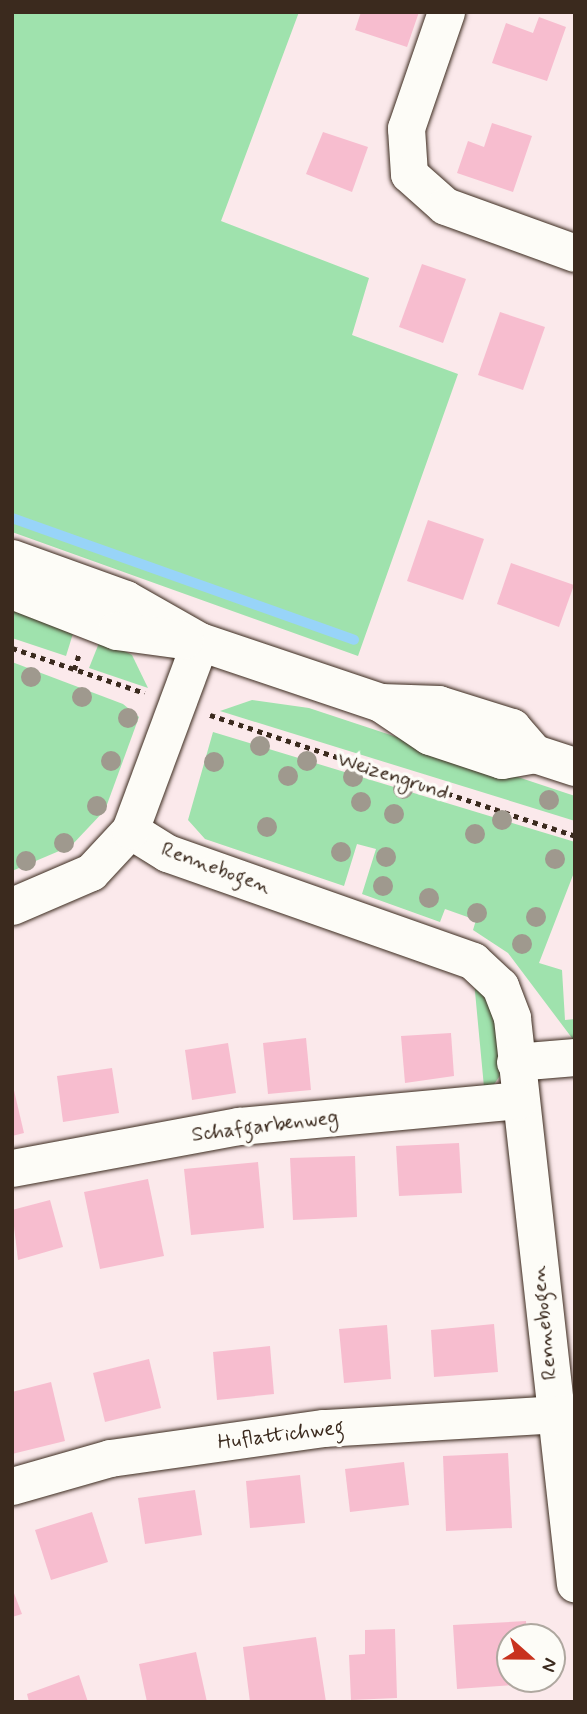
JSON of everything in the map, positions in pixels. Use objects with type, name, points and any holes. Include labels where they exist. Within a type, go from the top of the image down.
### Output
[{"type":"main road","points":[[12,559],[126,600],[200,642],[380,703],[439,705],[512,728],[535,754],[575,767]]},
{"type":"main road","points":[[12,590],[117,631],[200,642]]},
{"type":"street","points":[[446,12],[406,128],[409,174],[445,206],[575,253]]},
{"type":"street","points":[[12,906],[90,872],[130,830],[200,642]]},
{"type":"street","name":"Rennebogen","points":[[130,830],[167,853],[472,961],[508,1002],[519,1100],[565,1413],[575,1584]]},
{"type":"street","points":[[515,1062],[575,1057]]},
{"type":"street","name":"Schafgarbenweg","points":[[12,1168],[239,1126],[519,1100]]},
{"type":"street","name":"Huflattichweg","points":[[12,1486],[110,1458],[324,1428],[565,1413]]},
{"type":"path","points":[[12,648],[149,695]]},
{"type":"path","name":"Weizengrund","points":[[212,715],[575,836]]},
{"type":"green space","points":[[12,12],[299,12],[221,221],[369,278],[352,335],[458,374],[358,656],[12,532]]},
{"type":"green space","points":[[12,600],[75,627],[66,656],[12,638]]},
{"type":"green space","points":[[101,638],[132,655],[148,688],[89,668]]},
{"type":"green space","points":[[12,662],[123,704],[139,717],[105,810],[71,846],[12,871]]},
{"type":"green space","points":[[252,700],[309,708],[575,796],[575,821],[220,711]]},
{"type":"green space","points":[[213,732],[575,842],[575,870],[539,963],[562,970],[565,1020],[575,1019],[575,1042],[508,953],[473,930],[476,920],[445,909],[440,922],[362,894],[376,849],[357,844],[344,886],[205,839],[188,820]]},
{"type":"green space","points":[[474,981],[494,1013],[501,1074],[493,1086],[484,1087]]},
{"type":"building","points":[[361,12],[419,12],[407,47],[355,30]]},
{"type":"building","points":[[539,17],[566,27],[547,81],[492,63],[506,23],[533,33]]},
{"type":"building","points":[[492,123],[532,136],[513,192],[457,173],[468,141],[484,147]]},
{"type":"building","points":[[323,132],[368,147],[352,192],[306,174]]},
{"type":"building","points":[[422,264],[466,279],[443,343],[399,327]]},
{"type":"building","points":[[500,312],[545,327],[523,390],[478,375]]},
{"type":"building","points":[[428,520],[484,539],[463,600],[407,581]]},
{"type":"building","points":[[511,563],[574,585],[559,627],[497,604]]},
{"type":"building","points":[[451,1033],[454,1076],[405,1083],[401,1036]]},
{"type":"building","points":[[306,1038],[311,1090],[268,1094],[263,1043]]},
{"type":"building","points":[[228,1043],[236,1093],[192,1100],[185,1050]]},
{"type":"building","points":[[112,1068],[119,1113],[63,1122],[57,1076]]},
{"type":"building","points":[[12,1082],[24,1133],[12,1136]]},
{"type":"building","points":[[459,1143],[462,1193],[399,1196],[396,1146]]},
{"type":"building","points":[[355,1156],[357,1217],[293,1220],[290,1158]]},
{"type":"building","points":[[258,1162],[264,1228],[191,1235],[184,1169]]},
{"type":"building","points":[[148,1179],[164,1256],[100,1269],[84,1192]]},
{"type":"building","points":[[50,1200],[63,1247],[18,1260],[12,1210]]},
{"type":"building","points":[[494,1324],[498,1372],[434,1377],[431,1330]]},
{"type":"building","points":[[387,1325],[391,1379],[344,1383],[339,1329]]},
{"type":"building","points":[[270,1346],[274,1394],[217,1400],[213,1352]]},
{"type":"building","points":[[149,1359],[161,1408],[105,1422],[93,1373]]},
{"type":"building","points":[[51,1382],[65,1441],[12,1454],[12,1392]]},
{"type":"building","points":[[508,1453],[512,1528],[446,1531],[443,1456]]},
{"type":"building","points":[[404,1462],[409,1505],[350,1512],[345,1469]]},
{"type":"building","points":[[300,1475],[305,1523],[250,1528],[246,1481]]},
{"type":"building","points":[[195,1490],[202,1535],[145,1544],[138,1498]]},
{"type":"building","points":[[92,1512],[108,1562],[51,1580],[35,1530]]},
{"type":"building","points":[[12,1588],[22,1614],[12,1617]]},
{"type":"building","points":[[526,1621],[496,1623],[496,1686],[457,1689],[453,1625]]},
{"type":"building","points":[[395,1629],[397,1698],[351,1700],[349,1655],[365,1654],[365,1630]]},
{"type":"building","points":[[316,1637],[326,1702],[250,1702],[243,1647]]},
{"type":"building","points":[[196,1652],[207,1702],[147,1702],[139,1664]]},
{"type":"building","points":[[79,1675],[88,1702],[29,1702],[27,1694]]},
{"type":"waterway","points":[[12,518],[354,640]]}]
